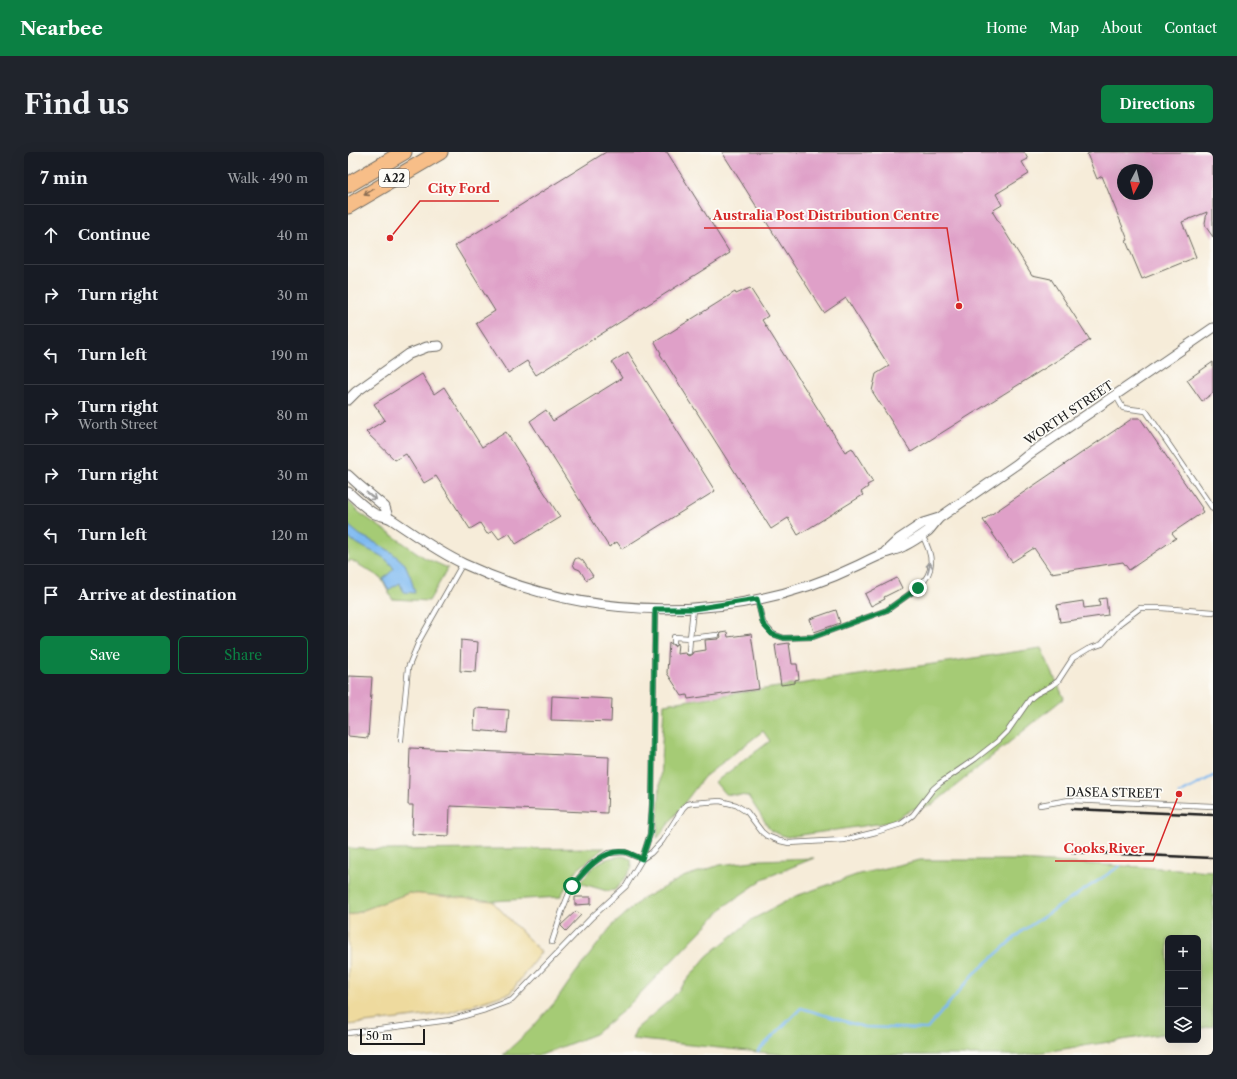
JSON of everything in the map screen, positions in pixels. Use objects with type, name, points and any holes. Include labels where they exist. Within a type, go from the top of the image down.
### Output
[{"type":"highway","name":"A22","points":[[348,185],[404,152]]},
{"type":"highway","name":"A22","points":[[348,206],[440,152]]},
{"type":"street","name":"WORTH STREET","points":[[348,492],[376,514],[388,517],[435,548],[463,563],[526,589],[571,600],[607,606],[655,609],[693,609],[757,599],[794,591],[823,581],[882,554],[903,547],[922,535],[939,518],[1213,328]]},
{"type":"street","points":[[348,400],[352,393],[409,354],[427,347],[439,346]]},
{"type":"street","name":"WORTH STREET","points":[[348,475],[385,507],[388,517]]},
{"type":"street","name":"WORTH STREET","points":[[882,554],[898,539],[923,523],[939,518]]},
{"type":"lane","points":[[1116,396],[1124,408],[1146,411],[1213,508]]},
{"type":"lane","points":[[757,599],[763,624],[772,634],[784,638],[813,637],[887,610],[918,588],[928,574],[931,556],[928,545],[922,535]]},
{"type":"lane","points":[[401,740],[408,668],[420,639],[463,563]]},
{"type":"lane","points":[[642,859],[651,853],[662,841],[683,808],[687,804],[692,803],[720,801],[736,805],[747,812],[762,832],[767,836],[780,841],[844,840],[896,826],[913,815],[933,789],[940,783],[998,741],[1007,732],[1030,699],[1058,681],[1073,658],[1088,649],[1102,644],[1120,623],[1140,608],[1213,612]]},
{"type":"lane","points":[[348,1033],[450,1020],[485,1010],[512,1000],[592,917],[626,886],[642,859],[650,834],[652,804],[655,609]]},
{"type":"lane","points":[[689,652],[693,609]]},
{"type":"lane","points":[[674,642],[674,637],[690,638],[717,635]]},
{"type":"lane","name":"DASEA STREET","points":[[1040,805],[1070,800],[1213,806]]},
{"type":"lane","points":[[552,942],[572,886],[590,865],[608,853],[625,852],[642,859]]},
{"type":"green space","points":[[348,501],[360,513],[425,558],[448,568],[429,601],[392,599],[381,578],[351,560],[348,563]]},
{"type":"green space","points":[[1041,648],[1064,698],[932,805],[913,809],[891,822],[787,837],[771,831],[748,796],[725,794],[715,782],[770,741],[763,731],[704,777],[657,839],[664,704]]},
{"type":"green space","points":[[348,848],[386,850],[604,848],[577,870],[560,897],[492,901],[409,893],[348,916]]},
{"type":"green space","points":[[623,856],[631,859],[632,867],[615,890],[607,891],[580,883],[593,867],[608,859]]},
{"type":"green space","points":[[814,858],[765,878],[726,905],[624,1010],[595,1034],[541,1055],[503,1055],[530,1030],[556,1001],[611,927],[642,899],[683,877],[720,865],[761,860]]},
{"type":"green space","points":[[920,860],[1016,860],[1213,871],[1213,1026],[1201,1028],[1201,935],[1165,935],[1165,1033],[1024,1055],[787,1055],[632,1039],[636,1029],[672,998],[707,956],[753,919],[796,896],[859,874]]},
{"type":"sand","points":[[409,893],[492,901],[541,952],[510,993],[448,1013],[348,1025],[348,916]]},
{"type":"water","points":[[348,525],[360,535],[390,551],[405,564],[415,593],[403,592],[400,583],[388,590],[383,579],[394,569],[381,556],[348,538]]},
{"type":"building","points":[[606,152],[667,152],[730,253],[536,375],[527,361],[508,373],[476,323],[495,311],[455,246]]},
{"type":"building","points":[[722,152],[1024,152],[1028,159],[1022,162],[1029,174],[996,194],[1002,205],[992,211],[1032,275],[1051,279],[1090,340],[911,452],[872,391],[876,374],[889,366],[846,298],[824,313]]},
{"type":"building","points":[[1093,152],[1213,152],[1213,237],[1205,223],[1207,212],[1182,222],[1196,257],[1142,279],[1102,176],[1097,179],[1087,154]]},
{"type":"building","points":[[750,288],[768,316],[762,320],[845,452],[852,448],[873,482],[867,485],[868,487],[861,492],[863,495],[798,535],[788,518],[771,529],[660,354],[661,353],[655,342],[735,292],[736,294]]},
{"type":"building","points":[[628,352],[715,491],[622,549],[617,542],[609,547],[530,421],[546,410],[553,421],[622,378],[612,362]]},
{"type":"building","points":[[1213,362],[1213,393],[1202,401],[1187,380]]},
{"type":"building","points":[[422,374],[434,394],[444,387],[482,447],[506,432],[560,517],[516,544],[509,533],[499,539],[493,531],[487,534],[480,523],[470,529],[436,476],[424,483],[406,454],[395,460],[366,432],[385,420],[374,404]]},
{"type":"building","points":[[1133,418],[1140,418],[1202,508],[1201,509],[1203,512],[1172,533],[1176,538],[1129,570],[1123,562],[1051,573],[1034,548],[1012,562],[983,520]]},
{"type":"building","points":[[577,558],[583,561],[593,576],[586,580],[580,570],[575,568],[573,564]]},
{"type":"building","points":[[897,578],[902,588],[884,597],[885,599],[871,606],[865,594]]},
{"type":"building","points":[[1106,598],[1108,615],[1060,622],[1057,605],[1083,601],[1084,608],[1100,606],[1099,599]]},
{"type":"building","points":[[836,610],[840,623],[814,632],[810,619]]},
{"type":"building","points":[[727,632],[728,637],[751,634],[759,689],[688,699],[687,695],[682,696],[667,673],[669,642],[674,646],[678,643],[677,654],[685,653],[689,656],[693,652],[706,650],[705,640],[718,639],[721,637],[720,633]]},
{"type":"building","points":[[461,640],[478,642],[476,672],[460,671]]},
{"type":"building","points":[[789,643],[792,664],[797,664],[799,679],[795,680],[795,683],[781,685],[775,645]]},
{"type":"building","points":[[348,676],[372,677],[368,738],[348,736]]},
{"type":"building","points":[[552,696],[612,699],[611,722],[551,720]]},
{"type":"building","points":[[475,708],[509,710],[507,733],[474,730]]},
{"type":"building","points":[[410,748],[609,757],[607,813],[450,806],[449,836],[412,834],[413,805],[408,805]]},
{"type":"building","points":[[575,897],[591,897],[591,904],[575,905]]},
{"type":"building","points":[[576,911],[581,915],[566,931],[561,925]]},
{"type":"waterway","points":[[1179,794],[1213,776]]},
{"type":"waterway","points":[[758,1051],[801,1008],[864,1027],[927,1029],[974,974],[1022,931],[1120,866]]},
{"type":"railway","points":[[1072,809],[1213,815]]},
{"type":"railway","points":[[1072,852],[1213,858]]},
{"type":"place","name":"City Ford","points":[[390,238]]},
{"type":"place","name":"Australia Post Distribution Centre","points":[[959,306]]},
{"type":"place","name":"Cooks River","points":[[1179,794]]},
{"type":"route","points":[[572,886],[590,865],[608,853],[625,852],[642,859],[650,834],[652,804],[655,609],[693,609],[757,599],[763,624],[772,634],[784,638],[813,637],[887,610],[918,588]]}]
